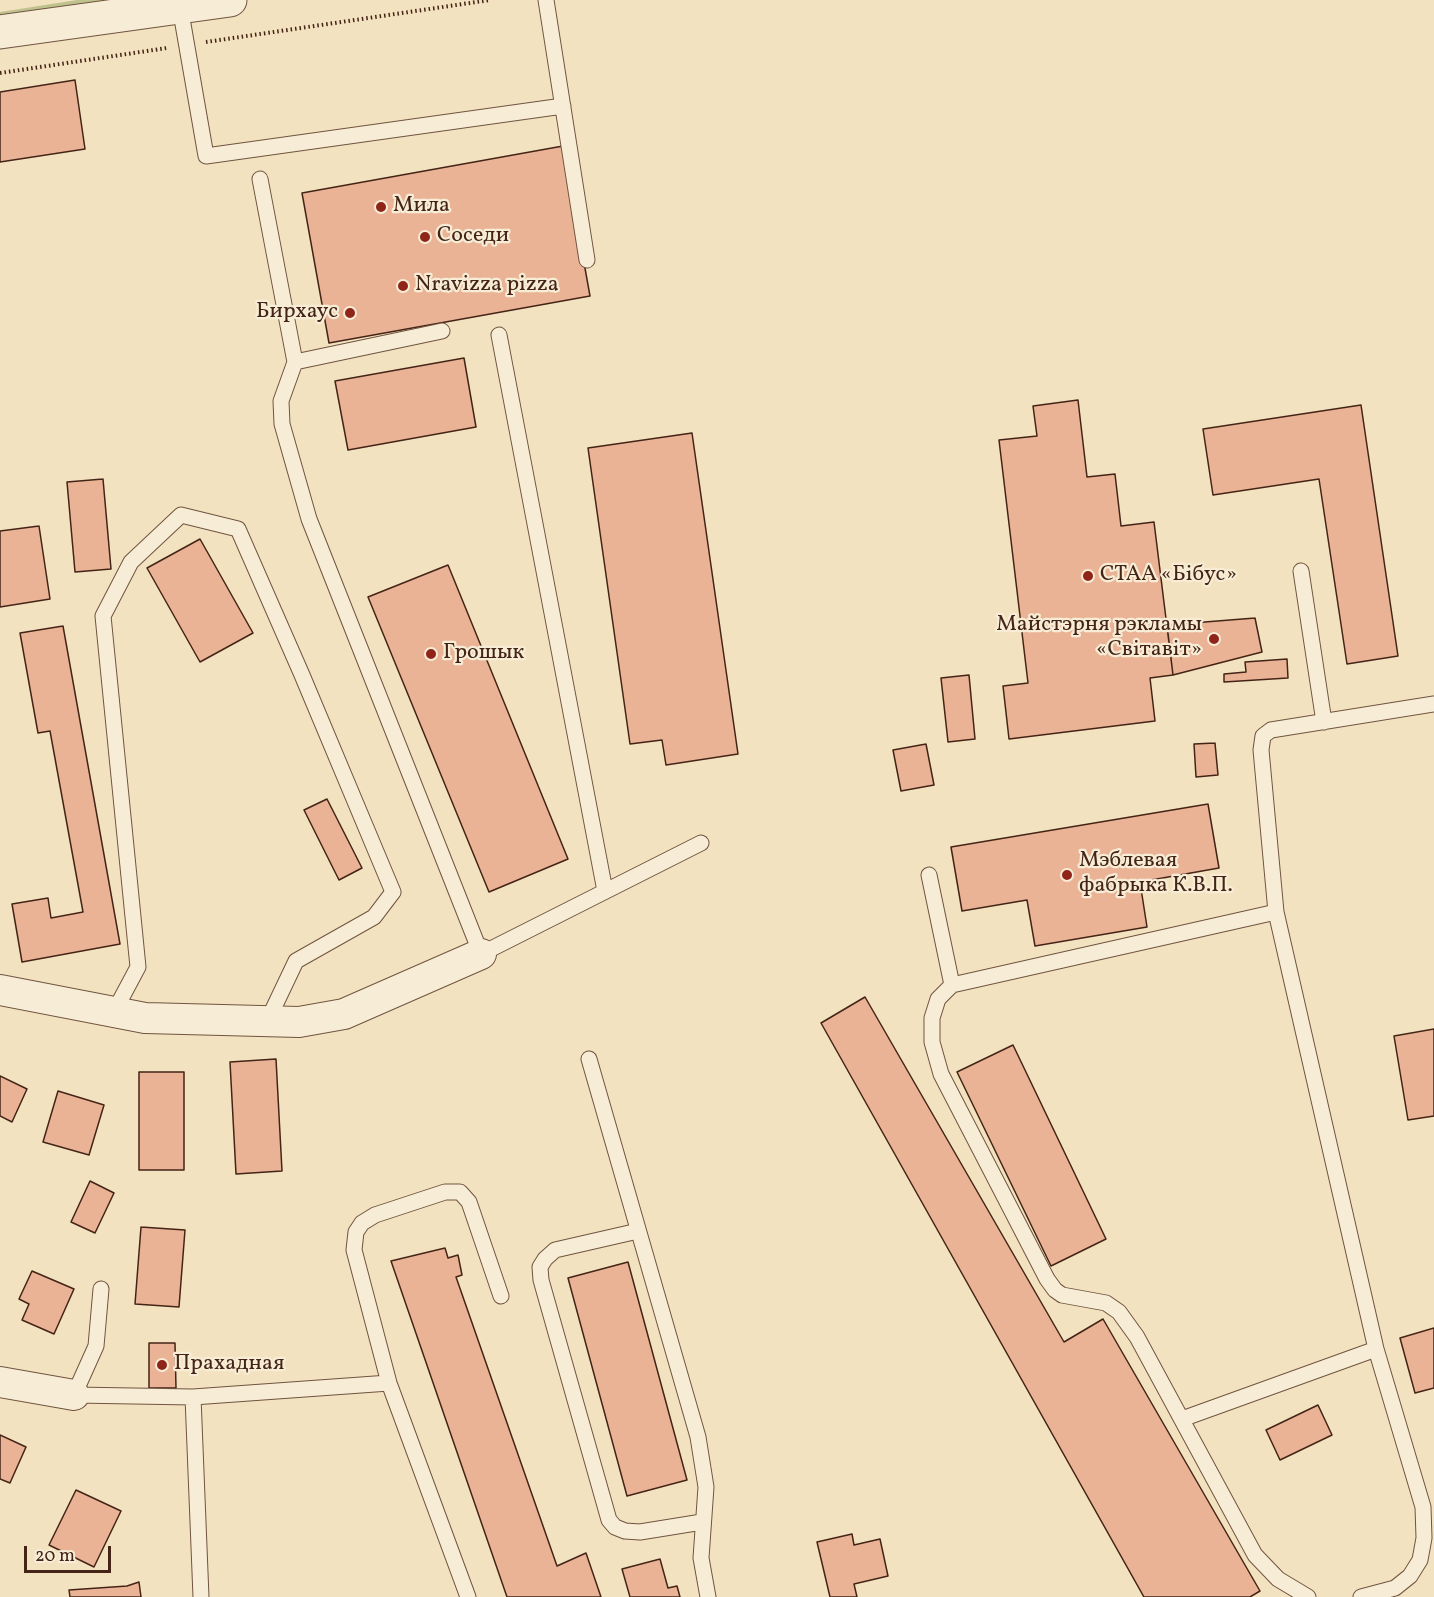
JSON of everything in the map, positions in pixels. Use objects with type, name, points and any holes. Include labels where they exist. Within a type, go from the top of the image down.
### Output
[{"type":"street","points":[[0,32],[230,0]]},
{"type":"street","points":[[0,990],[145,1018],[299,1022],[344,1014],[481,954]]},
{"type":"street","points":[[0,1382],[74,1395]]},
{"type":"lane","points":[[546,0],[587,260]]},
{"type":"lane","points":[[180,7],[206,156],[563,106]]},
{"type":"lane","points":[[260,179],[295,362],[281,401],[282,424],[309,519],[481,954],[701,843]]},
{"type":"lane","points":[[295,362],[442,331]]},
{"type":"lane","points":[[499,335],[605,891]]},
{"type":"lane","points":[[114,1012],[138,967],[103,616],[131,562],[181,515],[238,530],[393,892],[374,917],[296,961],[267,1022]]},
{"type":"lane","points":[[1301,571],[1324,722]]},
{"type":"lane","points":[[1361,1597],[1395,1588],[1410,1576],[1420,1560],[1424,1539],[1423,1507],[1376,1349],[1276,912],[1260,750],[1263,736],[1271,730],[1434,704]]},
{"type":"lane","points":[[929,875],[952,985]]},
{"type":"lane","points":[[1276,912],[952,985],[938,999],[932,1018],[932,1042],[941,1074],[1047,1279],[1062,1295],[1106,1303],[1119,1312],[1137,1337],[1255,1555],[1278,1579],[1308,1597]]},
{"type":"lane","points":[[589,1059],[698,1437],[706,1487],[700,1558],[708,1597]]},
{"type":"lane","points":[[468,1597],[388,1383],[354,1250],[356,1232],[362,1223],[375,1215],[445,1192],[460,1192],[469,1202],[501,1296]]},
{"type":"lane","points":[[638,1231],[555,1250],[544,1259],[540,1267],[541,1280],[609,1520],[615,1527],[625,1531],[640,1532],[702,1522]]},
{"type":"lane","points":[[101,1289],[96,1346],[74,1395],[193,1397],[388,1383]]},
{"type":"lane","points":[[1182,1419],[1376,1349]]},
{"type":"lane","points":[[193,1397],[201,1597]]},
{"type":"path","points":[[201,43],[490,0]]},
{"type":"path","points":[[0,73],[174,47]]},
{"type":"green space","points":[[77,0],[154,0],[0,23],[0,12]]},
{"type":"building","points":[[75,80],[85,149],[0,162],[0,92]]},
{"type":"building","points":[[563,146],[590,296],[329,343],[302,193]]},
{"type":"building","points":[[464,358],[476,427],[348,450],[335,381]]},
{"type":"building","name":"СТАА «Бібус»","points":[[1078,400],[1087,477],[1115,474],[1121,526],[1154,522],[1173,675],[1150,678],[1155,721],[1009,739],[1003,686],[1028,683],[999,440],[1037,436],[1033,406]]},
{"type":"building","points":[[1361,405],[1398,656],[1347,664],[1319,479],[1213,495],[1203,429]]},
{"type":"building","points":[[692,433],[738,754],[666,765],[662,740],[630,744],[588,448]]},
{"type":"building","points":[[103,479],[111,569],[75,572],[67,482]]},
{"type":"building","points":[[39,526],[50,599],[0,607],[0,531]]},
{"type":"building","points":[[200,539],[253,633],[200,662],[147,568]]},
{"type":"building","points":[[448,565],[568,859],[489,892],[368,597]]},
{"type":"building","name":"Майстэрня рэкламы «Світавіт»","points":[[1255,618],[1262,652],[1173,675],[1167,625]]},
{"type":"building","points":[[63,626],[120,944],[22,962],[12,904],[48,898],[51,918],[83,912],[50,731],[38,733],[20,633]]},
{"type":"building","points":[[1287,659],[1288,678],[1224,682],[1224,674],[1246,672],[1245,662]]},
{"type":"building","points":[[969,675],[975,739],[948,742],[941,678]]},
{"type":"building","points":[[1215,743],[1218,775],[1196,777],[1194,744]]},
{"type":"building","points":[[926,744],[934,785],[901,791],[893,750]]},
{"type":"building","points":[[327,799],[362,868],[339,880],[304,810]]},
{"type":"building","name":"Мэблевая фабрыка К.В.П.","points":[[1208,804],[1219,868],[1140,882],[1147,927],[1035,946],[1027,900],[962,911],[951,847]]},
{"type":"building","points":[[865,997],[1064,1342],[1103,1319],[1260,1591],[1250,1597],[1144,1597],[821,1023]]},
{"type":"building","points":[[1434,1029],[1434,1116],[1408,1120],[1394,1036]]},
{"type":"building","points":[[1013,1045],[1106,1239],[1051,1266],[957,1072]]},
{"type":"building","points":[[276,1059],[282,1171],[236,1174],[230,1062]]},
{"type":"building","points":[[139,1072],[184,1072],[184,1170],[139,1170]]},
{"type":"building","points":[[0,1076],[27,1089],[12,1122],[0,1116]]},
{"type":"building","points":[[58,1091],[104,1105],[89,1155],[43,1142]]},
{"type":"building","points":[[90,1181],[114,1193],[95,1233],[71,1222]]},
{"type":"building","points":[[141,1227],[185,1230],[179,1307],[135,1304]]},
{"type":"building","points":[[445,1248],[448,1258],[458,1255],[462,1275],[456,1277],[557,1566],[586,1553],[601,1597],[507,1597],[391,1261]]},
{"type":"building","points":[[628,1262],[687,1480],[627,1496],[568,1278]]},
{"type":"building","points":[[32,1271],[74,1289],[54,1334],[22,1320],[29,1304],[19,1299]]},
{"type":"building","points":[[1434,1328],[1434,1388],[1415,1393],[1400,1338]]},
{"type":"building","name":"Прахадная","points":[[149,1343],[175,1343],[176,1388],[149,1388]]},
{"type":"building","points":[[1318,1405],[1332,1435],[1280,1460],[1266,1430]]},
{"type":"building","points":[[0,1435],[26,1447],[10,1483],[0,1479]]},
{"type":"building","points":[[76,1490],[121,1511],[94,1567],[49,1545]]},
{"type":"building","points":[[852,1534],[854,1545],[880,1539],[888,1576],[854,1584],[857,1597],[830,1597],[817,1542]]},
{"type":"building","points":[[660,1559],[668,1588],[677,1586],[680,1597],[630,1597],[622,1569]]},
{"type":"building","points":[[139,1582],[141,1597],[70,1597],[69,1590],[127,1586]]},
{"type":"place","name":"Мила","points":[[381,207]]},
{"type":"place","name":"Соседи","points":[[425,237]]},
{"type":"place","name":"Nravizza pizza","points":[[403,286]]},
{"type":"place","name":"Бирхаус","points":[[350,313]]},
{"type":"place","name":"СТАА «Бібус»","points":[[1088,576]]},
{"type":"place","name":"Майстэрня рэкламы «Світавіт»","points":[[1214,639]]},
{"type":"place","name":"Грошык","points":[[431,654]]},
{"type":"place","name":"Мэблевая фабрыка К.В.П.","points":[[1067,875]]},
{"type":"place","name":"Прахадная","points":[[162,1365]]}]
